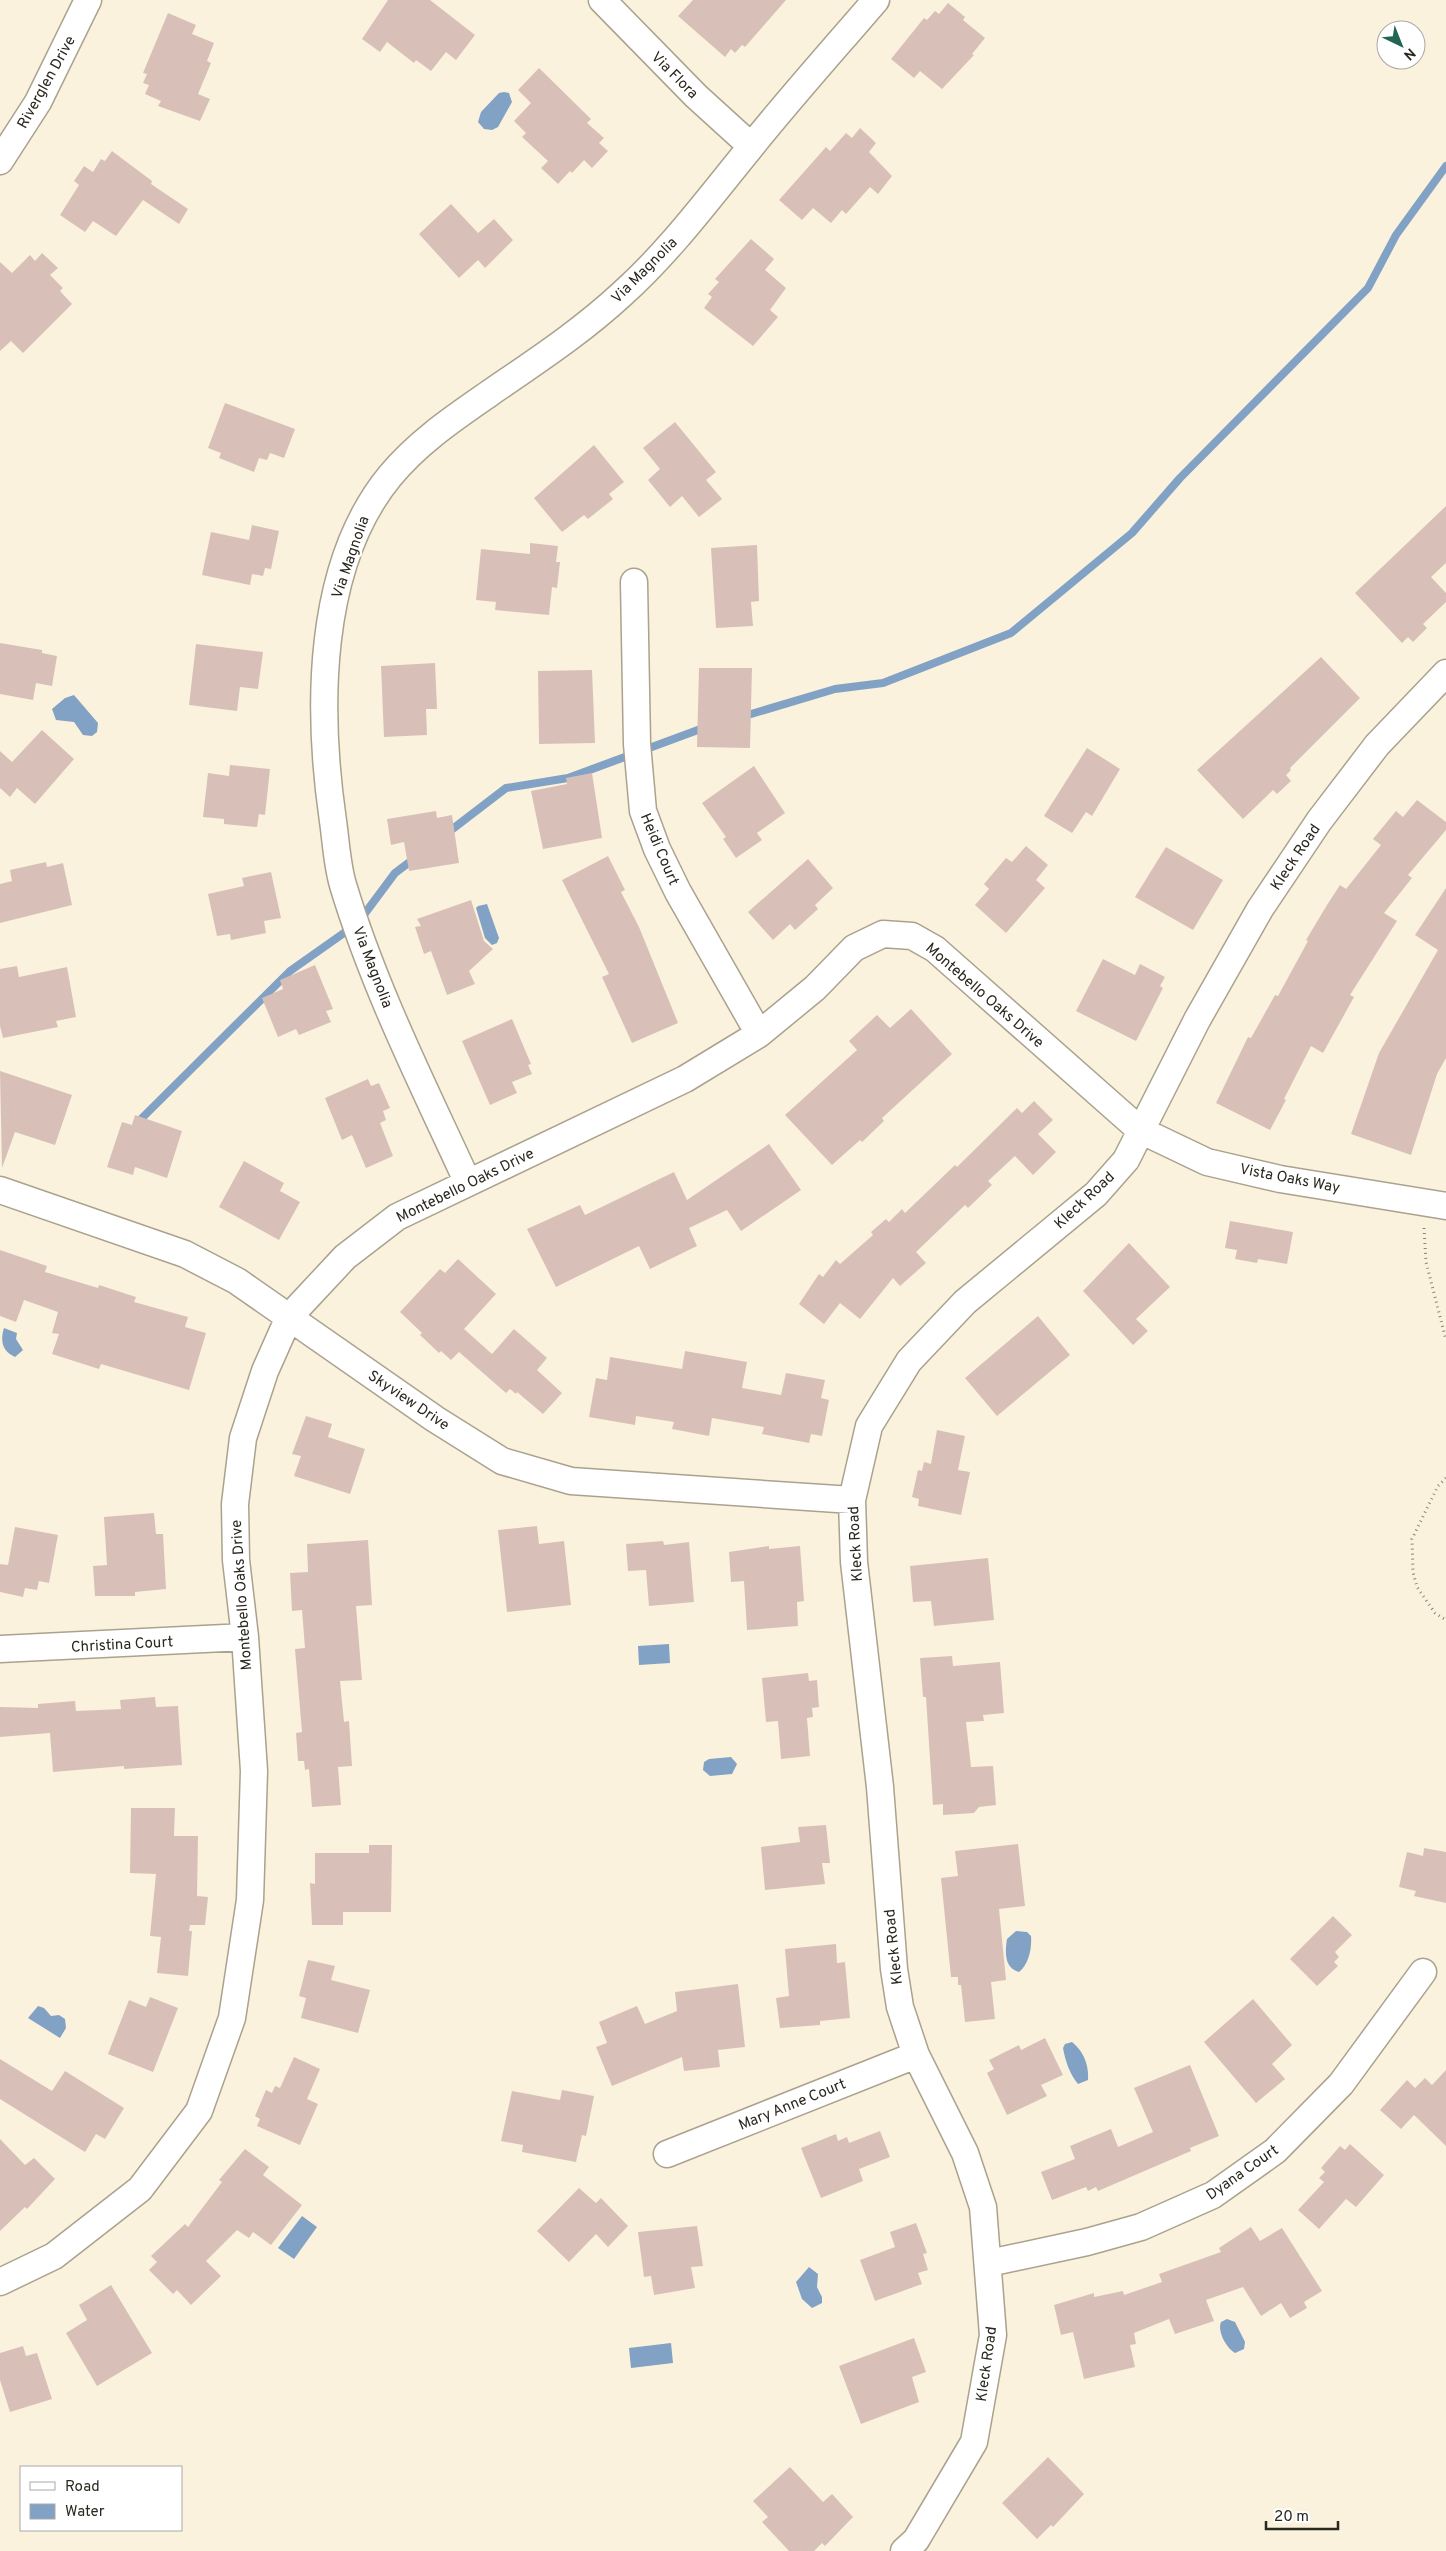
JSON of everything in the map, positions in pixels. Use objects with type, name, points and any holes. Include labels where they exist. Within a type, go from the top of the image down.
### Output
[{"type":"street","name":"Riverglen Drive","points":[[0,161],[38,102],[88,0]]},
{"type":"street","name":"Via Flora","points":[[602,0],[696,96],[751,146]]},
{"type":"street","name":"Via Magnolia","points":[[468,1183],[393,1020],[364,948],[341,880],[327,782],[325,706],[329,622],[342,570],[363,514],[391,474],[435,431],[576,334],[624,292],[691,221],[751,146],[876,0]]},
{"type":"street","name":"Heidi Court","points":[[634,582],[637,744],[642,811],[657,849],[678,892],[759,1034]]},
{"type":"street","name":"Kleck Road","points":[[904,2551],[916,2540],[974,2442],[993,2334],[989,2263],[983,2207],[965,2153],[916,2055],[900,2007],[894,1969],[880,1786],[854,1562],[852,1500],[869,1426],[909,1361],[965,1302],[1096,1194],[1126,1160],[1196,1020],[1276,885],[1319,821],[1377,745],[1446,673]]},
{"type":"street","name":"Montebello Oaks Drive","points":[[0,2282],[54,2256],[140,2189],[200,2111],[232,2018],[250,1900],[254,1771],[245,1637],[236,1560],[235,1504],[243,1438],[265,1371],[289,1317],[345,1257],[397,1217],[685,1079],[759,1034],[815,988],[854,948],[883,934],[912,936],[935,949],[1140,1130]]},
{"type":"street","name":"Vista Oaks Way","points":[[1140,1130],[1207,1162],[1280,1179],[1440,1202]]},
{"type":"street","name":"Skyview Drive","points":[[0,1190],[185,1254],[237,1281],[435,1419],[502,1461],[571,1481],[852,1500]]},
{"type":"street","name":"Christina Court","points":[[0,1649],[245,1637]]},
{"type":"street","name":"Dyana Court","points":[[989,2263],[1087,2242],[1141,2227],[1213,2194],[1276,2151],[1341,2084],[1423,1972]]},
{"type":"street","name":"Mary Anne Court","points":[[667,2154],[916,2055]]},
{"type":"path","points":[[1440,1202],[1426,1262],[1446,1340]]},
{"type":"path","points":[[1446,1478],[1438,1486],[1412,1539],[1413,1572],[1417,1586],[1435,1613],[1446,1620]]},
{"type":"water","points":[[499,93],[509,93],[512,102],[498,127],[492,130],[484,129],[478,122],[481,112]]},
{"type":"water","points":[[74,695],[98,723],[97,732],[92,736],[83,735],[74,722],[56,720],[52,709],[65,698]]},
{"type":"water","points":[[487,904],[499,938],[497,943],[492,945],[485,938],[476,908]]},
{"type":"water","points":[[4,1328],[17,1333],[16,1339],[23,1350],[15,1357],[7,1352],[3,1345]]},
{"type":"water","points":[[669,1644],[670,1663],[639,1665],[638,1646]]},
{"type":"water","points":[[731,1757],[737,1764],[732,1774],[710,1776],[703,1770],[704,1762],[709,1759]]},
{"type":"water","points":[[1016,1931],[1027,1932],[1031,1936],[1029,1956],[1019,1972],[1014,1970],[1008,1963],[1006,1954],[1007,1939]]},
{"type":"water","points":[[38,2006],[44,2008],[51,2016],[59,2015],[65,2019],[66,2028],[60,2038],[28,2018]]},
{"type":"water","points":[[1072,2042],[1083,2054],[1088,2069],[1088,2080],[1078,2084],[1068,2067],[1063,2048],[1065,2044]]},
{"type":"water","points":[[302,2216],[317,2227],[294,2259],[278,2248]]},
{"type":"water","points":[[809,2267],[818,2274],[817,2287],[822,2297],[822,2303],[812,2308],[802,2299],[796,2282]]},
{"type":"water","points":[[1227,2319],[1235,2322],[1245,2342],[1244,2349],[1235,2353],[1226,2343],[1220,2330],[1221,2322]]},
{"type":"water","points":[[671,2343],[673,2363],[631,2368],[629,2348]]},
{"type":"building","points":[[388,0],[430,0],[475,35],[456,60],[446,52],[431,71],[416,60],[414,63],[387,42],[380,52],[362,39]]},
{"type":"building","points":[[693,0],[786,0],[745,47],[742,45],[735,53],[731,49],[725,57],[678,16]]},
{"type":"building","points":[[948,3],[965,17],[963,20],[985,38],[972,54],[974,55],[942,89],[920,71],[914,78],[891,59],[924,18],[927,20],[935,11],[939,14]]},
{"type":"building","points":[[168,13],[196,25],[192,34],[214,43],[207,61],[211,63],[198,94],[210,99],[200,121],[158,106],[161,101],[145,94],[149,85],[143,83],[147,74],[143,73]]},
{"type":"building","points":[[539,68],[591,119],[587,123],[604,138],[599,143],[608,151],[592,168],[584,160],[558,184],[541,168],[548,161],[522,137],[526,133],[514,121],[531,103],[518,90]]},
{"type":"building","points":[[860,128],[876,143],[869,152],[892,176],[878,194],[870,187],[846,214],[842,210],[831,223],[813,208],[802,220],[779,200],[826,147],[830,151],[846,133],[852,138]]},
{"type":"building","points":[[112,151],[152,181],[151,184],[188,209],[179,224],[143,200],[116,236],[93,221],[85,232],[60,215],[79,185],[74,181],[84,166],[93,172],[101,159],[105,161]]},
{"type":"building","points":[[451,204],[478,233],[494,219],[513,240],[485,268],[478,260],[459,278],[419,234]]},
{"type":"building","points":[[751,239],[774,259],[765,270],[786,288],[770,310],[778,317],[753,346],[704,308],[712,297],[708,294],[719,282],[715,279]]},
{"type":"building","points":[[42,253],[58,268],[50,275],[63,288],[60,291],[72,304],[23,353],[11,341],[0,351],[0,262],[12,273],[30,255],[35,261]]},
{"type":"building","points":[[225,403],[295,429],[284,458],[270,453],[267,460],[259,458],[254,472],[219,458],[221,453],[208,448]]},
{"type":"building","points":[[675,422],[716,472],[706,480],[722,499],[699,517],[682,496],[670,507],[648,480],[660,469],[643,448]]},
{"type":"building","points":[[594,445],[624,482],[609,494],[613,499],[588,519],[584,515],[562,532],[534,498]]},
{"type":"building","points":[[1446,506],[1446,563],[1431,577],[1446,593],[1446,602],[1423,624],[1427,628],[1413,642],[1408,637],[1402,643],[1355,593]]},
{"type":"building","points":[[252,525],[279,531],[271,569],[265,568],[263,576],[252,574],[250,585],[202,575],[211,532],[249,540]]},
{"type":"building","points":[[530,543],[558,546],[556,562],[560,562],[557,588],[552,587],[549,615],[495,610],[496,602],[476,600],[481,549],[530,554]]},
{"type":"building","points":[[757,545],[759,601],[751,602],[753,626],[716,628],[711,548]]},
{"type":"building","points":[[0,643],[42,650],[42,653],[57,656],[52,686],[36,683],[33,700],[0,694]]},
{"type":"building","points":[[196,644],[263,652],[258,689],[240,687],[237,711],[189,705]]},
{"type":"building","points":[[1321,657],[1360,698],[1290,768],[1291,770],[1286,775],[1291,781],[1277,794],[1273,790],[1243,819],[1197,770]]},
{"type":"building","points":[[435,663],[437,709],[426,709],[427,735],[384,737],[381,666]]},
{"type":"building","points":[[699,668],[752,668],[750,748],[697,747]]},
{"type":"building","points":[[592,670],[595,743],[539,744],[538,671]]},
{"type":"building","points":[[42,730],[74,759],[35,804],[17,788],[10,797],[0,788],[0,751],[12,762]]},
{"type":"building","points":[[1087,748],[1120,769],[1092,816],[1086,812],[1072,833],[1044,816]]},
{"type":"building","points":[[230,765],[270,769],[265,815],[259,814],[257,827],[224,824],[224,819],[203,817],[208,773],[229,776]]},
{"type":"building","points":[[754,766],[785,813],[757,833],[762,840],[736,858],[723,839],[726,837],[702,803]]},
{"type":"building","points":[[592,773],[602,838],[543,849],[531,791],[567,784],[566,778]]},
{"type":"building","points":[[1417,800],[1446,822],[1446,830],[1408,875],[1412,878],[1384,913],[1397,921],[1350,995],[1354,997],[1323,1053],[1311,1046],[1270,1130],[1216,1103],[1248,1037],[1251,1038],[1275,995],[1278,996],[1308,941],[1306,940],[1340,885],[1346,889],[1381,845],[1373,839],[1396,811],[1403,817]]},
{"type":"building","points":[[436,811],[437,818],[452,815],[459,863],[409,871],[404,842],[391,845],[387,819]]},
{"type":"building","points":[[1026,846],[1048,865],[1036,880],[1045,888],[1006,933],[975,905],[989,889],[984,884],[1006,858],[1012,862]]},
{"type":"building","points":[[1166,847],[1223,880],[1193,930],[1135,897]]},
{"type":"building","points":[[608,856],[625,890],[621,892],[639,927],[678,1023],[632,1043],[602,977],[609,974],[562,880]]},
{"type":"building","points":[[808,859],[833,888],[815,905],[818,909],[795,930],[790,924],[773,940],[748,912]]},
{"type":"building","points":[[46,862],[47,867],[63,863],[72,905],[0,923],[0,884],[12,881],[10,870]]},
{"type":"building","points":[[271,872],[281,918],[264,921],[266,933],[231,940],[230,934],[217,936],[208,894],[244,886],[242,878]]},
{"type":"building","points":[[1446,888],[1446,1058],[1437,1074],[1411,1155],[1351,1134],[1379,1053],[1438,950],[1415,935]]},
{"type":"building","points":[[471,900],[484,941],[493,949],[469,971],[475,984],[447,995],[431,951],[424,954],[415,927],[421,926],[417,919]]},
{"type":"building","points":[[1103,959],[1135,975],[1140,964],[1165,977],[1160,986],[1163,988],[1136,1041],[1076,1011]]},
{"type":"building","points":[[315,965],[333,1009],[326,1011],[331,1022],[299,1035],[296,1029],[278,1037],[262,998],[283,989],[280,980]]},
{"type":"building","points":[[17,966],[19,977],[67,967],[76,1017],[56,1021],[58,1027],[3,1038],[0,1026],[0,969]]},
{"type":"building","points":[[911,1009],[952,1054],[882,1118],[884,1121],[862,1142],[860,1140],[832,1165],[785,1115],[857,1050],[849,1041],[877,1015],[890,1028]]},
{"type":"building","points":[[512,1019],[531,1064],[528,1065],[532,1074],[512,1082],[517,1093],[490,1105],[462,1041]]},
{"type":"building","points":[[0,1071],[72,1095],[55,1145],[15,1132],[2,1168]]},
{"type":"building","points":[[368,1079],[371,1086],[379,1083],[390,1108],[383,1111],[386,1120],[380,1123],[393,1156],[366,1168],[352,1135],[342,1140],[325,1098]]},
{"type":"building","points":[[1034,1101],[1053,1120],[1038,1134],[1056,1152],[1033,1175],[1015,1156],[988,1181],[992,1185],[968,1208],[965,1205],[916,1252],[926,1263],[900,1286],[893,1278],[860,1319],[840,1303],[824,1324],[799,1304],[819,1274],[823,1277],[836,1260],[840,1264],[873,1235],[871,1232],[886,1219],[889,1222],[902,1209],[905,1213],[955,1165],[957,1167],[1017,1108],[1022,1113]]},
{"type":"building","points":[[135,1115],[182,1131],[167,1178],[135,1167],[133,1175],[107,1167],[122,1122],[132,1125]]},
{"type":"building","points":[[769,1144],[801,1190],[741,1231],[727,1210],[689,1228],[697,1246],[650,1269],[639,1246],[556,1287],[527,1229],[580,1205],[585,1215],[674,1172],[687,1200]]},
{"type":"building","points":[[244,1161],[284,1183],[280,1191],[300,1202],[279,1240],[219,1207]]},
{"type":"building","points":[[1230,1221],[1293,1232],[1287,1264],[1258,1259],[1257,1263],[1235,1259],[1237,1250],[1225,1248]]},
{"type":"building","points":[[1129,1243],[1170,1287],[1136,1319],[1148,1331],[1133,1345],[1083,1291]]},
{"type":"building","points":[[0,1250],[47,1266],[45,1272],[98,1288],[99,1285],[136,1297],[134,1302],[188,1317],[185,1327],[206,1333],[189,1390],[101,1364],[99,1369],[52,1354],[59,1334],[52,1333],[58,1312],[24,1300],[16,1322],[0,1316]]},
{"type":"building","points":[[458,1259],[496,1294],[464,1329],[492,1354],[514,1329],[547,1358],[537,1370],[562,1393],[543,1414],[517,1392],[516,1394],[510,1389],[506,1393],[459,1352],[451,1360],[441,1351],[439,1353],[400,1312],[440,1269],[445,1273]]},
{"type":"building","points":[[1038,1316],[1070,1355],[997,1416],[965,1378]]},
{"type":"building","points":[[685,1351],[747,1362],[742,1388],[781,1395],[786,1373],[825,1380],[821,1398],[829,1400],[822,1436],[811,1434],[809,1443],[762,1434],[764,1427],[712,1418],[709,1436],[672,1429],[674,1422],[636,1416],[635,1425],[589,1417],[596,1378],[607,1380],[610,1357],[682,1369]]},
{"type":"building","points":[[306,1416],[332,1424],[328,1437],[365,1449],[350,1494],[294,1476],[301,1456],[292,1454]]},
{"type":"building","points":[[937,1430],[965,1436],[958,1470],[970,1472],[961,1515],[918,1506],[919,1499],[912,1497],[918,1470],[922,1471],[924,1462],[931,1464]]},
{"type":"building","points":[[154,1513],[156,1534],[163,1534],[166,1589],[135,1592],[135,1596],[95,1596],[93,1566],[107,1565],[104,1517]]},
{"type":"building","points":[[537,1526],[539,1544],[564,1541],[571,1605],[507,1612],[498,1530]]},
{"type":"building","points":[[15,1527],[58,1535],[49,1583],[39,1581],[37,1590],[25,1588],[23,1597],[0,1592],[0,1564],[8,1565]]},
{"type":"building","points":[[368,1540],[372,1605],[356,1606],[362,1680],[340,1681],[344,1722],[349,1721],[352,1766],[338,1767],[341,1805],[312,1807],[309,1769],[305,1770],[304,1761],[298,1761],[296,1733],[302,1732],[295,1649],[305,1648],[302,1610],[292,1611],[290,1573],[308,1572],[307,1544]]},
{"type":"building","points":[[663,1541],[664,1545],[689,1542],[694,1602],[649,1606],[646,1570],[628,1571],[626,1544]]},
{"type":"building","points":[[769,1546],[769,1549],[800,1546],[804,1601],[797,1602],[798,1626],[747,1630],[744,1581],[731,1582],[729,1552]]},
{"type":"building","points":[[988,1558],[994,1620],[934,1626],[931,1601],[913,1602],[910,1566]]},
{"type":"building","points":[[952,1656],[953,1666],[1000,1662],[1004,1713],[983,1715],[984,1721],[966,1722],[971,1767],[993,1766],[996,1805],[979,1807],[974,1813],[943,1815],[943,1804],[933,1805],[926,1697],[923,1697],[920,1658]]},
{"type":"building","points":[[808,1673],[809,1681],[817,1680],[819,1707],[812,1708],[813,1717],[807,1718],[810,1756],[781,1759],[778,1721],[766,1722],[762,1678]]},
{"type":"building","points":[[155,1697],[156,1707],[178,1706],[182,1765],[124,1769],[124,1766],[53,1772],[50,1733],[0,1737],[0,1707],[38,1708],[38,1704],[75,1701],[76,1711],[121,1709],[120,1700]]},
{"type":"building","points":[[131,1808],[175,1808],[174,1836],[198,1836],[197,1896],[208,1897],[205,1925],[190,1925],[189,1931],[192,1931],[188,1976],[157,1973],[161,1937],[150,1936],[156,1874],[130,1873]]},
{"type":"building","points":[[826,1825],[830,1863],[822,1863],[825,1884],[765,1890],[761,1847],[800,1842],[798,1827]]},
{"type":"building","points":[[1018,1844],[1025,1906],[999,1909],[1006,1980],[991,1982],[995,2019],[965,2022],[961,1985],[958,1985],[958,1977],[951,1977],[941,1878],[958,1876],[955,1851]]},
{"type":"building","points":[[369,1845],[392,1845],[391,1912],[343,1912],[343,1925],[312,1925],[310,1883],[315,1884],[315,1853],[369,1853]]},
{"type":"building","points":[[1424,1848],[1446,1852],[1446,1903],[1414,1896],[1416,1891],[1399,1887],[1407,1852],[1423,1856]]},
{"type":"building","points":[[1333,1916],[1352,1935],[1335,1952],[1339,1957],[1334,1962],[1338,1966],[1317,1986],[1290,1959]]},
{"type":"building","points":[[836,1944],[837,1963],[845,1962],[850,2018],[820,2021],[820,2025],[780,2028],[776,1998],[789,1996],[785,1949]]},
{"type":"building","points":[[308,1960],[335,1966],[331,1980],[370,1990],[358,2033],[301,2018],[306,1998],[299,1996]]},
{"type":"building","points":[[738,1984],[745,2047],[718,2050],[720,2067],[684,2071],[682,2057],[612,2086],[596,2047],[607,2043],[599,2022],[637,2006],[645,2024],[677,2011],[675,1992]]},
{"type":"building","points":[[150,1997],[178,2008],[153,2072],[108,2054],[129,2000],[146,2007]]},
{"type":"building","points":[[1253,1999],[1292,2045],[1272,2064],[1285,2079],[1256,2103],[1204,2042]]},
{"type":"building","points":[[1045,2038],[1063,2075],[1041,2085],[1047,2096],[1007,2115],[987,2073],[994,2069],[989,2060],[1019,2045],[1021,2050]]},
{"type":"building","points":[[294,2057],[320,2069],[307,2099],[318,2104],[300,2145],[257,2126],[260,2119],[255,2116],[266,2090],[272,2093],[275,2086],[280,2088]]},
{"type":"building","points":[[0,2059],[52,2091],[65,2071],[124,2108],[105,2139],[96,2134],[85,2152],[0,2099]]},
{"type":"building","points":[[1190,2065],[1219,2136],[1190,2148],[1191,2151],[1098,2191],[1096,2187],[1088,2191],[1086,2187],[1052,2200],[1041,2172],[1075,2159],[1070,2146],[1111,2129],[1118,2147],[1153,2132],[1134,2088]]},
{"type":"building","points":[[1446,2070],[1446,2146],[1414,2115],[1401,2129],[1380,2110],[1407,2080],[1415,2088],[1425,2078],[1432,2085]]},
{"type":"building","points":[[562,2090],[594,2096],[586,2136],[582,2135],[576,2162],[522,2152],[523,2145],[501,2141],[512,2091],[560,2100]]},
{"type":"building","points":[[880,2131],[890,2157],[859,2169],[863,2181],[821,2198],[801,2148],[836,2134],[838,2141],[847,2137],[849,2143]]},
{"type":"building","points":[[0,2139],[25,2165],[34,2158],[55,2179],[27,2209],[25,2207],[0,2231]]},
{"type":"building","points":[[1350,2144],[1384,2175],[1356,2207],[1346,2199],[1319,2229],[1298,2210],[1324,2182],[1319,2178],[1325,2172],[1321,2168],[1340,2146],[1345,2150]]},
{"type":"building","points":[[245,2149],[269,2167],[263,2175],[302,2205],[271,2245],[253,2232],[249,2238],[237,2230],[206,2261],[221,2276],[191,2305],[177,2290],[173,2294],[149,2270],[157,2262],[151,2256],[185,2224],[188,2227],[222,2182],[219,2180]]},
{"type":"building","points":[[579,2188],[596,2203],[601,2198],[628,2226],[608,2247],[596,2234],[569,2262],[537,2231]]},
{"type":"building","points":[[916,2223],[927,2253],[923,2254],[928,2270],[918,2273],[922,2284],[875,2301],[860,2260],[895,2247],[890,2232]]},
{"type":"building","points":[[697,2226],[703,2266],[691,2267],[695,2288],[654,2295],[651,2276],[644,2277],[638,2232]]},
{"type":"building","points":[[1251,2227],[1260,2241],[1282,2228],[1322,2291],[1304,2302],[1307,2308],[1290,2318],[1281,2303],[1261,2316],[1243,2287],[1206,2300],[1214,2321],[1175,2334],[1169,2319],[1134,2333],[1136,2344],[1130,2345],[1135,2367],[1084,2379],[1073,2332],[1061,2335],[1054,2305],[1094,2293],[1094,2297],[1123,2291],[1124,2295],[1162,2282],[1159,2274],[1221,2252],[1219,2248]]},
{"type":"building","points":[[111,2285],[152,2353],[97,2386],[66,2333],[87,2320],[79,2305]]},
{"type":"building","points":[[914,2338],[926,2372],[912,2377],[919,2402],[861,2424],[839,2366]]},
{"type":"building","points":[[23,2346],[26,2356],[37,2353],[52,2399],[10,2412],[0,2380],[0,2353]]},
{"type":"building","points":[[1048,2457],[1084,2494],[1053,2527],[1051,2525],[1037,2539],[1002,2503]]},
{"type":"building","points":[[790,2467],[823,2502],[832,2494],[853,2517],[825,2546],[822,2543],[814,2551],[789,2551],[762,2522],[768,2517],[753,2501]]},
{"type":"waterway","points":[[741,717],[835,689],[883,683],[1011,633],[1132,533],[1180,478],[1368,288],[1396,235],[1446,166]]},
{"type":"waterway","points":[[446,834],[506,788],[568,778],[706,727]]},
{"type":"waterway","points":[[360,920],[395,873],[415,858]]},
{"type":"waterway","points":[[137,1123],[290,971],[351,928]]}]
